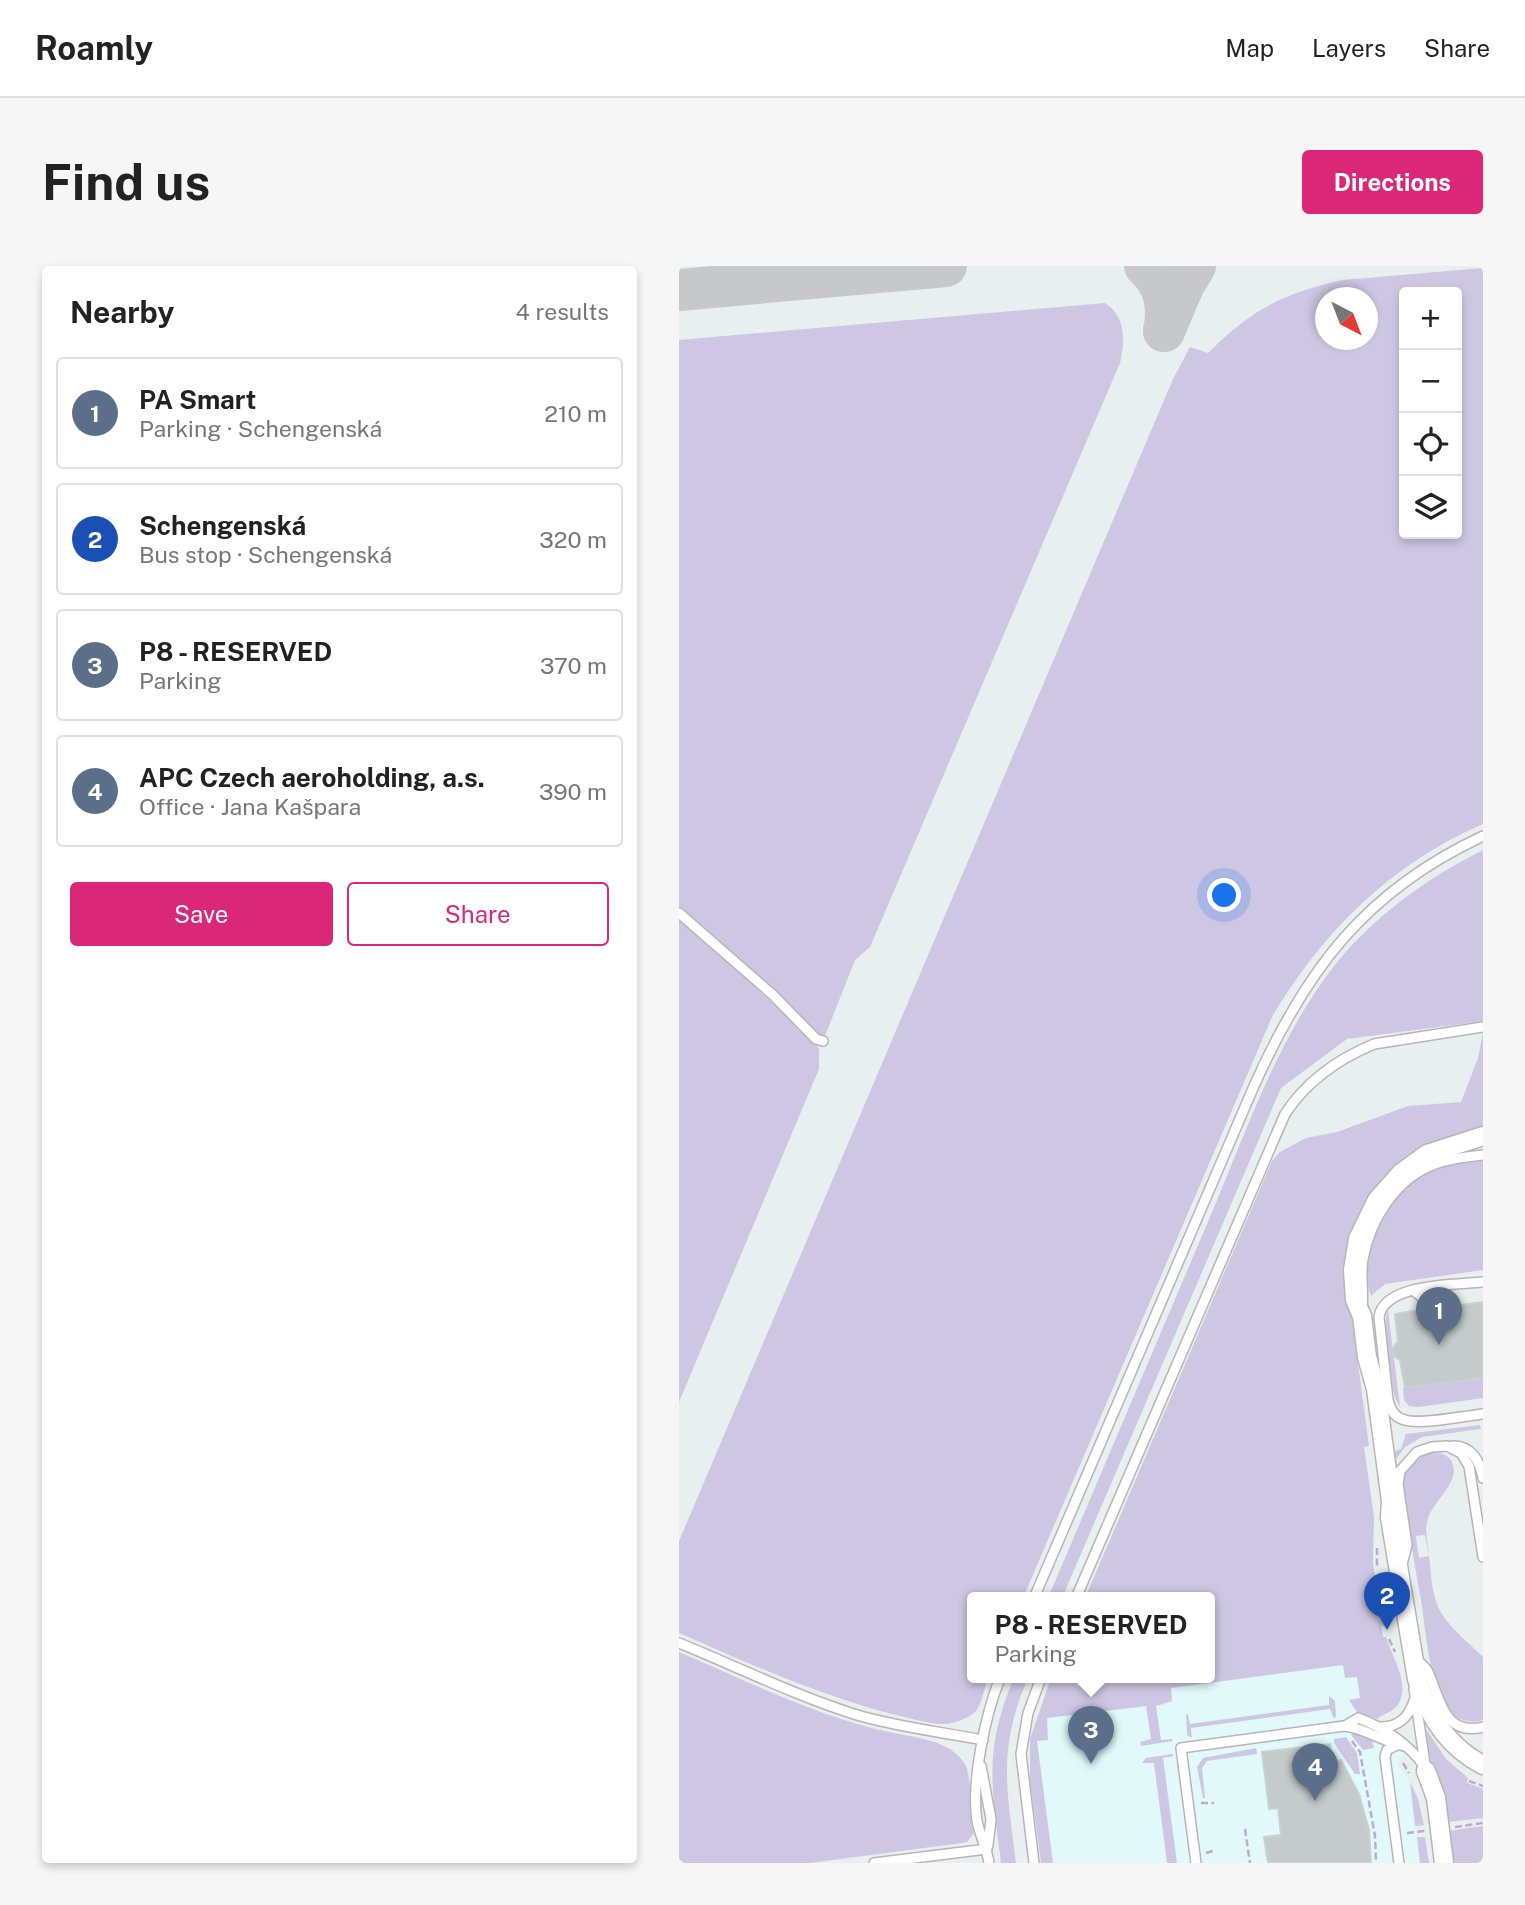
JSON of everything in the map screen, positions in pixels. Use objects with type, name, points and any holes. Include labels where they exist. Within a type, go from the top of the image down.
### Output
[{"type":"street","points":[[1483,1136],[1427,1154],[1401,1173],[1377,1200],[1358,1240],[1353,1270],[1355,1300],[1361,1316],[1367,1357],[1378,1401],[1391,1501],[1390,1518],[1422,1697],[1435,1721],[1457,1747],[1483,1765]]},
{"type":"street","points":[[1419,1774],[1436,1798],[1444,1863]]},
{"type":"lane","points":[[1037,1592],[1254,1086],[1294,1005],[1330,953],[1371,910],[1415,874],[1483,836]]},
{"type":"lane","points":[[679,913],[773,995],[816,1038],[823,1041]]},
{"type":"lane","points":[[1079,1592],[1285,1114],[1295,1099],[1332,1067],[1374,1044],[1483,1027]]},
{"type":"lane","points":[[1361,1316],[1363,1259],[1376,1220],[1387,1202],[1425,1168],[1447,1160],[1483,1155]]},
{"type":"lane","points":[[1483,1282],[1393,1296],[1380,1311],[1379,1326],[1390,1408],[1400,1418],[1409,1421],[1483,1414]]},
{"type":"lane","points":[[1412,1291],[1422,1296],[1425,1310]]},
{"type":"lane","points":[[1447,1446],[1461,1453],[1469,1466],[1483,1558]]},
{"type":"lane","points":[[1399,1575],[1407,1545],[1398,1484],[1400,1471],[1417,1452],[1432,1447],[1459,1446],[1473,1454],[1479,1462],[1483,1478]]},
{"type":"lane","points":[[679,1643],[858,1715],[983,1740]]},
{"type":"lane","points":[[1413,1656],[1410,1672],[1415,1696],[1419,1774]]},
{"type":"lane","points":[[1413,1656],[1428,1670],[1439,1703],[1449,1718],[1463,1728],[1483,1727]]},
{"type":"lane","points":[[989,1863],[978,1824],[975,1790],[985,1723],[998,1683]]},
{"type":"lane","points":[[1034,1863],[1021,1754],[1028,1713],[1039,1683]]},
{"type":"lane","points":[[1378,1726],[1390,1727],[1404,1718],[1413,1705],[1415,1696]]},
{"type":"lane","points":[[1345,1726],[1358,1718],[1395,1737],[1401,1746]]},
{"type":"lane","points":[[1196,1863],[1181,1748],[1345,1726],[1367,1731],[1401,1746],[1419,1759],[1419,1774]]},
{"type":"lane","points":[[1399,1863],[1385,1758],[1387,1750],[1401,1746]]},
{"type":"lane","points":[[874,1863],[987,1849]]},
{"type":"path","points":[[1348,1737],[1360,1752],[1375,1836],[1376,1863]]},
{"type":"path","points":[[1405,1779],[1419,1774]]},
{"type":"path","points":[[1469,1781],[1483,1786]]},
{"type":"path","points":[[1198,1797],[1203,1804],[1214,1803]]},
{"type":"path","points":[[1448,1828],[1483,1824]]},
{"type":"path","points":[[1245,1829],[1250,1863]]},
{"type":"path","points":[[1403,1833],[1431,1830]]},
{"type":"shaded area","points":[[1483,268],[1483,824],[1419,859],[1362,903],[1313,956],[1272,1017],[1026,1592],[967,1592],[967,1683],[986,1683],[977,1710],[960,1721],[944,1724],[926,1722],[813,1689],[679,1633],[679,1541],[1173,379],[1190,347],[1208,353],[1254,314],[1285,297],[1315,287],[1315,350],[1378,350],[1378,287],[1316,287],[1343,280]]},
{"type":"shaded area","points":[[1105,303],[1117,315],[1122,330],[1120,363],[870,947],[855,960],[823,1041],[819,1050],[819,1069],[679,1402],[679,917],[815,1042],[819,1049],[824,1038],[679,907],[679,340]]},
{"type":"shaded area","points":[[1483,850],[1483,1021],[1347,1039],[1281,1088],[1065,1592],[1051,1592],[1252,1114],[1301,1014],[1321,983],[1359,938],[1391,909],[1445,871]]},
{"type":"shaded area","points":[[1483,1033],[1483,1129],[1403,1163],[1349,1296],[1369,1446],[1364,1447],[1374,1517],[1373,1564],[1384,1626],[1381,1626],[1383,1637],[1386,1637],[1400,1672],[1401,1699],[1394,1709],[1377,1719],[1357,1712],[1349,1700],[1360,1698],[1357,1677],[1345,1678],[1343,1665],[1215,1682],[1215,1592],[1088,1592],[1272,1161],[1280,1152],[1306,1138],[1337,1132],[1408,1106],[1461,1102],[1478,1058]]},
{"type":"shaded area","points":[[1483,1159],[1483,1270],[1385,1284],[1371,1296],[1367,1280],[1370,1245],[1385,1212],[1396,1197],[1421,1175],[1436,1168],[1459,1161]]},
{"type":"shaded area","points":[[1388,1310],[1400,1407],[1387,1359],[1385,1330]]},
{"type":"shaded area","points":[[1483,1378],[1483,1398],[1419,1407],[1409,1406],[1404,1400],[1403,1388]]},
{"type":"shaded area","points":[[1480,1425],[1481,1429],[1422,1437],[1405,1447],[1394,1462],[1390,1453],[1401,1449],[1406,1434]]},
{"type":"shaded area","points":[[1441,1453],[1450,1459],[1454,1466],[1453,1477],[1434,1506],[1426,1527],[1429,1551],[1432,1586],[1437,1604],[1451,1626],[1483,1657],[1483,1720],[1469,1721],[1453,1714],[1437,1688],[1433,1674],[1403,1493],[1404,1478],[1409,1466],[1425,1454]],"holes":[[[1425,1535],[1429,1556],[1419,1558],[1416,1536]]]},
{"type":"shaded area","points":[[679,1652],[835,1717],[931,1741],[950,1749],[967,1769],[974,1833],[967,1842],[962,1843],[810,1863],[679,1863]]},
{"type":"shaded area","points":[[1344,1665],[1357,1677],[1360,1698],[1350,1703],[1353,1708],[1377,1719],[1409,1742],[1398,1765],[1410,1782],[1420,1863],[1053,1863],[1037,1741],[1048,1739],[1047,1718],[1168,1704],[1171,1688]]},
{"type":"shaded area","points":[[1012,1683],[1026,1683],[1018,1703],[1008,1748],[1008,1791],[1016,1863],[1001,1863],[993,1791],[994,1749],[1004,1704]]},
{"type":"shaded area","points":[[1049,1683],[1208,1683],[1171,1688],[1172,1701],[1156,1706],[1161,1740],[1173,1741],[1141,1746],[1140,1742],[1151,1739],[1146,1706],[1047,1718],[1048,1740],[1037,1741],[1053,1863],[1041,1863],[1030,1780],[1030,1739]]},
{"type":"shaded area","points":[[1329,1696],[1335,1701],[1334,1719],[1330,1709],[1191,1728],[1192,1738],[1187,1735],[1188,1714],[1190,1724],[1329,1705]]},
{"type":"shaded area","points":[[1425,1729],[1446,1759],[1468,1778],[1467,1783],[1483,1789],[1483,1818],[1447,1822],[1433,1773]]},
{"type":"shaded area","points":[[1353,1733],[1372,1739],[1374,1748],[1363,1750],[1351,1735]]},
{"type":"shaded area","points":[[1346,1737],[1357,1753],[1360,1774],[1355,1774],[1334,1743],[1334,1739]]},
{"type":"shaded area","points":[[1256,1748],[1257,1754],[1207,1761],[1202,1768],[1203,1798],[1197,1767],[1203,1758]]},
{"type":"shaded area","points":[[1172,1754],[1174,1756],[1163,1758],[1177,1863],[1167,1863],[1154,1763],[1142,1763],[1146,1758]]},
{"type":"shaded area","points":[[1410,1782],[1418,1799],[1424,1825],[1415,1826]]},
{"type":"shaded area","points":[[1483,1826],[1483,1863],[1453,1863],[1448,1831]]},
{"type":"shaded area","points":[[1417,1837],[1425,1837],[1429,1863],[1420,1863]]},
{"type":"building","points":[[1483,1302],[1483,1378],[1405,1388],[1400,1360],[1394,1356],[1393,1348],[1398,1341],[1395,1314],[1418,1310],[1420,1315],[1425,1317],[1430,1315],[1432,1309]]},
{"type":"building","points":[[1330,1744],[1332,1761],[1341,1760],[1359,1794],[1369,1830],[1371,1863],[1268,1863],[1264,1837],[1281,1835],[1278,1808],[1269,1809],[1262,1752]]},
{"type":"taxiway","points":[[679,290],[946,266]]},
{"type":"taxiway","points":[[1145,266],[1157,280],[1164,296],[1164,331]]},
{"type":"taxiway","points":[[1164,331],[1184,284],[1195,266]]},
{"type":"place","name":"PA Smart","points":[[1439,1345]]},
{"type":"place","name":"Schengenská","points":[[1387,1630]]},
{"type":"place","name":"P8 - RESERVED","points":[[1091,1764]]},
{"type":"place","name":"APC Czech aeroholding, a.s.","points":[[1315,1801]]}]
